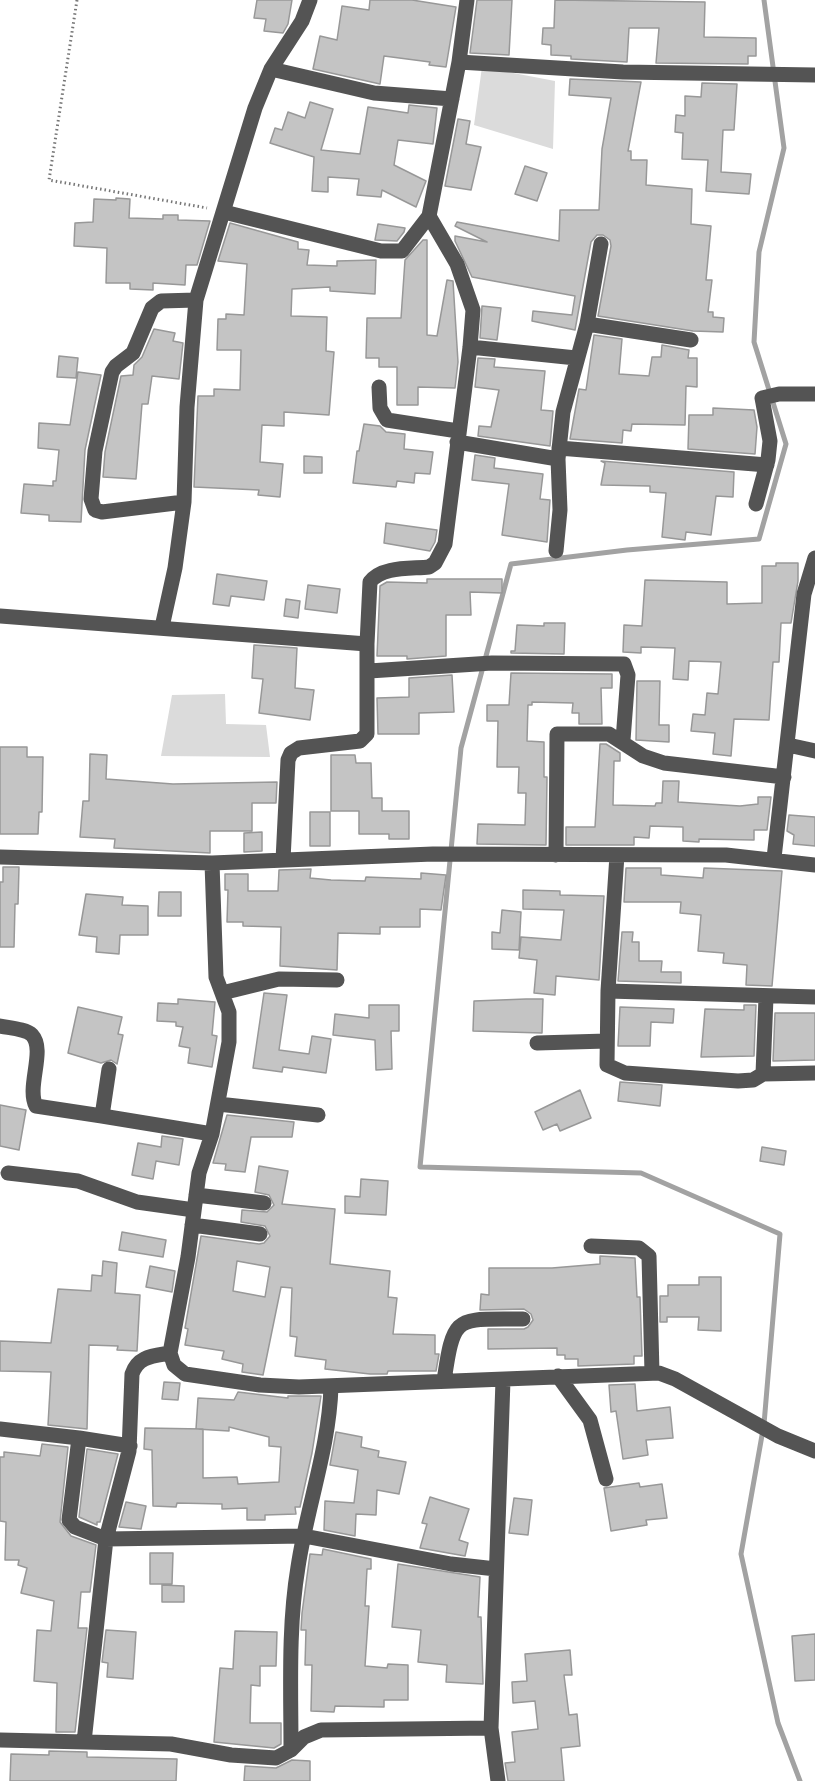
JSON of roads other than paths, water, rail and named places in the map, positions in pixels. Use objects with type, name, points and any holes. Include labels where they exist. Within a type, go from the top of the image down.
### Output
[{"type":"street","points":[[162,627],[175,568],[184,502],[187,407],[196,300],[255,108],[272,69],[302,21],[310,0]]},
{"type":"street","points":[[224,212],[393,252],[402,251],[429,216],[459,62],[467,0]]},
{"type":"street","points":[[459,62],[623,72],[815,75]]},
{"type":"street","points":[[272,69],[374,93],[452,99]]},
{"type":"street","points":[[283,860],[288,760],[291,753],[299,748],[364,738],[368,729],[367,644],[370,582],[375,575],[385,571],[429,567],[441,553],[471,347],[471,302],[457,264],[429,216]]},
{"type":"street","points":[[556,551],[561,510],[558,453],[563,412],[587,324],[601,244]]},
{"type":"street","points":[[184,502],[102,512],[95,510],[91,499],[95,451],[112,372],[133,353],[152,308],[161,301],[196,300]]},
{"type":"street","points":[[587,324],[692,340]]},
{"type":"street","points":[[471,347],[576,358]]},
{"type":"street","points":[[379,387],[380,408],[387,420],[457,437],[558,453],[630,451],[767,465]]},
{"type":"street","points":[[756,504],[767,465],[770,441],[762,399],[773,395],[815,394]]},
{"type":"street","points":[[774,858],[804,594],[814,563]]},
{"type":"street","points":[[0,616],[367,644]]},
{"type":"street","points":[[369,671],[492,663],[624,663],[628,675],[623,740]]},
{"type":"street","points":[[556,855],[557,734],[609,734],[623,740],[643,756],[664,763],[784,777]]},
{"type":"street","points":[[788,745],[815,751]]},
{"type":"street","points":[[0,857],[212,863],[433,854],[726,855],[774,858],[815,865]]},
{"type":"street","points":[[617,855],[606,1041],[606,1062],[611,1069],[738,1082],[753,1080],[763,1074],[815,1073]]},
{"type":"street","points":[[212,863],[216,977],[229,1012],[229,1042],[212,1134],[199,1173],[170,1353],[174,1365],[185,1374],[261,1385],[331,1387],[652,1373],[675,1379],[778,1436],[815,1451]]},
{"type":"street","points":[[222,993],[279,979],[336,980]]},
{"type":"street","points":[[608,992],[815,997]]},
{"type":"street","points":[[763,1074],[766,997]]},
{"type":"street","points":[[0,1026],[28,1033],[34,1037],[37,1050],[33,1090],[36,1106],[212,1134]]},
{"type":"street","points":[[537,1043],[606,1041]]},
{"type":"street","points":[[102,1116],[109,1069]]},
{"type":"street","points":[[218,1104],[318,1115]]},
{"type":"street","points":[[8,1173],[78,1181],[137,1202],[194,1210],[261,1234]]},
{"type":"street","points":[[194,1210],[264,1203]]},
{"type":"street","points":[[591,1246],[639,1248],[649,1256],[652,1373]]},
{"type":"street","points":[[444,1381],[450,1342],[459,1325],[474,1319],[523,1319]]},
{"type":"street","points":[[84,1742],[106,1539],[130,1446],[134,1367],[144,1358],[170,1353]]},
{"type":"street","points":[[558,1376],[590,1420],[606,1479]]},
{"type":"street","points":[[498,1781],[491,1728],[503,1380]]},
{"type":"street","points":[[291,1750],[292,1622],[304,1536],[327,1441],[331,1387]]},
{"type":"street","points":[[0,1429],[130,1446]]},
{"type":"street","points":[[79,1438],[69,1520],[75,1527],[106,1539],[304,1536],[451,1564],[496,1569]]},
{"type":"street","points":[[0,1740],[187,1745],[256,1758],[276,1758],[291,1750],[304,1737],[321,1730],[491,1728]]},
{"type":"waterway","points":[[764,0],[784,148],[759,252],[754,342],[786,444],[759,539],[627,550],[511,564],[461,748],[420,1167],[641,1173],[780,1234],[764,1424],[741,1554],[778,1723],[800,1781]]}]
